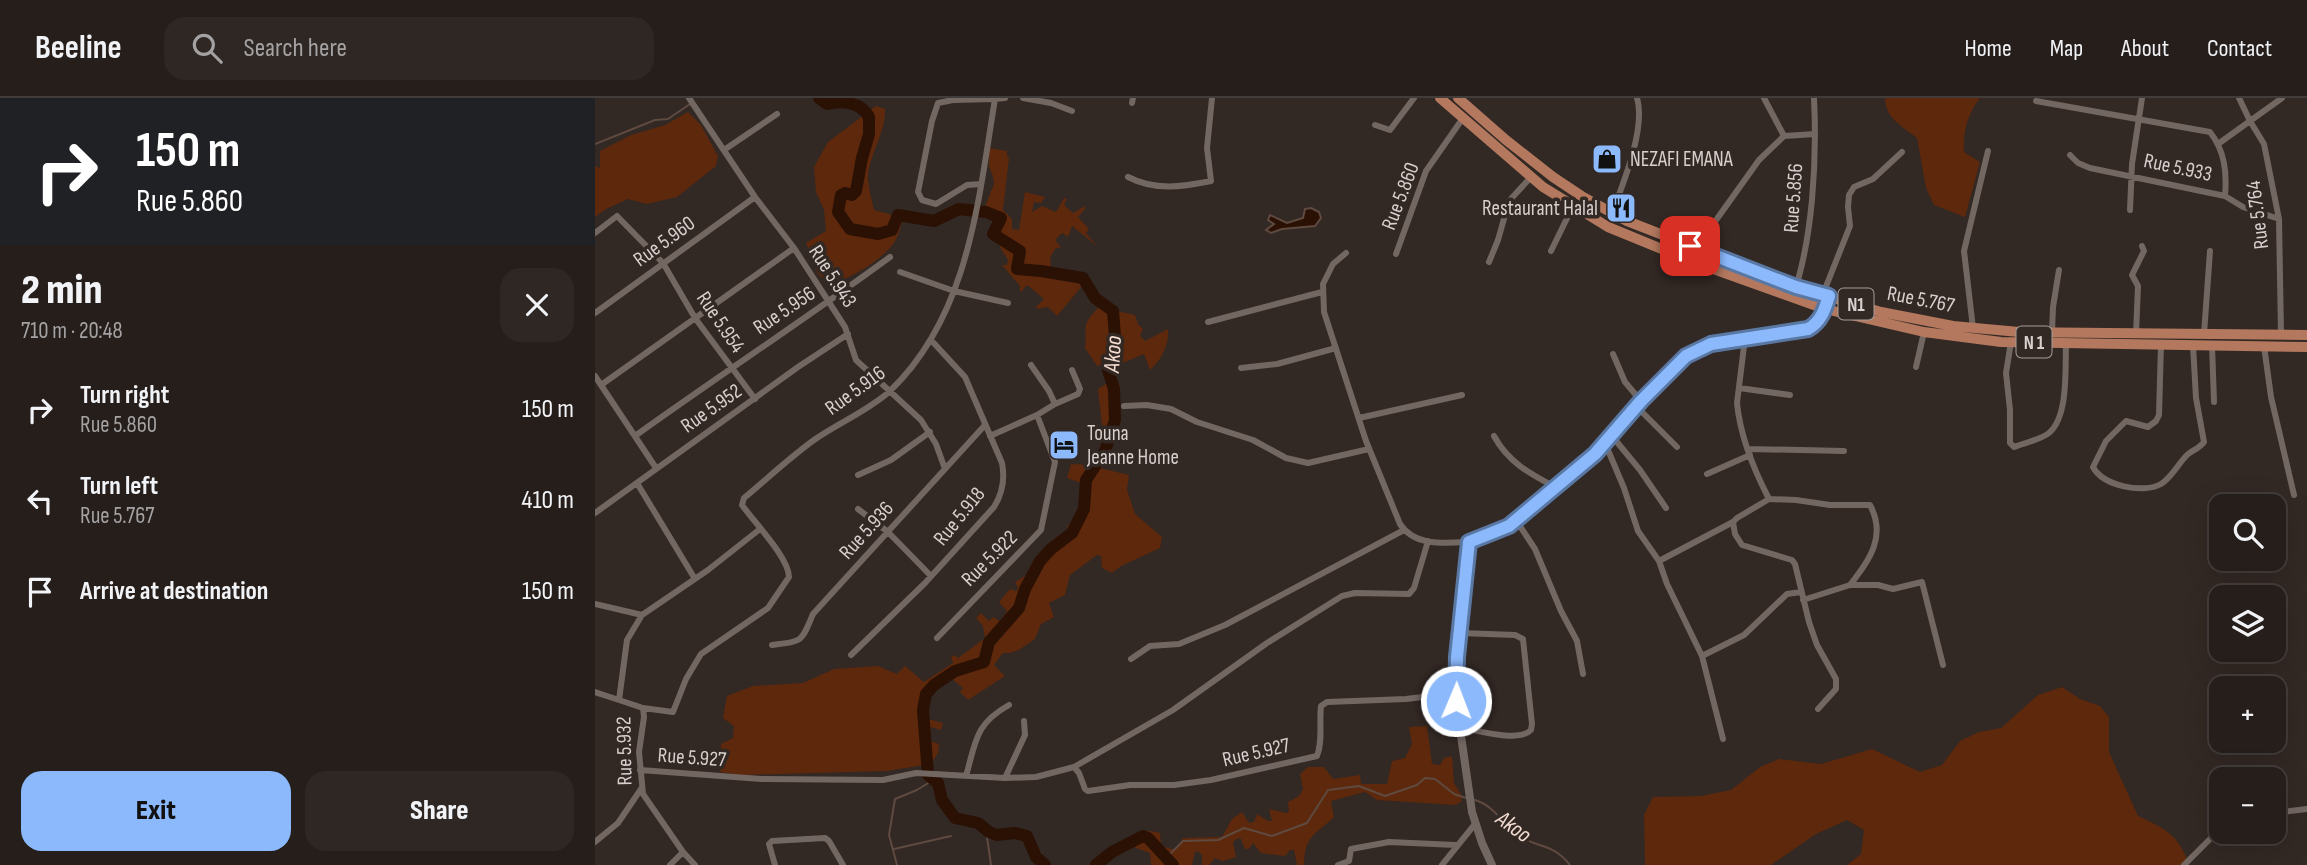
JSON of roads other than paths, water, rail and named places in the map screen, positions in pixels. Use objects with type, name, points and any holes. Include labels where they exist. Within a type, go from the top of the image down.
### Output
[{"type":"highway","name":"N 1","points":[[1440,98],[1531,177],[1573,206],[1628,236],[1825,309],[1924,332],[2011,342],[2264,346],[2281,340]]},
{"type":"highway","name":"Rue 5.767","points":[[1458,98],[1553,177],[1612,214],[1646,230],[1796,287],[1881,312],[1973,328],[2204,334],[2281,340],[2307,347]]},
{"type":"highway","name":"Rue 5.767","points":[[2281,340],[2307,335]]},
{"type":"street","points":[[981,184],[967,185],[936,204],[922,200],[918,192],[932,121],[938,103],[1005,98]]},
{"type":"street","points":[[1023,98],[1051,103],[1072,111]]},
{"type":"street","points":[[1128,177],[1153,187],[1211,181],[1207,148],[1212,98]]},
{"type":"street","points":[[1375,125],[1390,130],[1414,98]]},
{"type":"street","points":[[1612,214],[1636,134],[1639,105],[1637,98]]},
{"type":"street","points":[[1764,98],[1783,136]]},
{"type":"street","name":"Rue 5.856","points":[[1792,299],[1803,268],[1809,231],[1815,134],[1814,98]]},
{"type":"street","points":[[2130,210],[2137,118],[2142,98]]},
{"type":"street","name":"Rue 5.764","points":[[2239,98],[2264,144],[2279,219],[2281,340]]},
{"type":"street","points":[[2218,144],[2282,98]]},
{"type":"street","name":"Rue 5.916","points":[[643,708],[673,712],[701,654],[768,608],[789,577],[789,571],[777,550],[743,505],[744,498],[815,440],[888,392],[932,340],[954,291],[967,251],[995,99]]},
{"type":"street","name":"Rue 5.943","points":[[692,101],[829,302],[848,334],[856,360],[921,420],[930,432],[945,469]]},
{"type":"street","points":[[2036,101],[2208,131],[2218,144],[2227,171],[2225,196]]},
{"type":"street","points":[[724,150],[777,114]]},
{"type":"street","name":"Rue 5.860","points":[[1397,254],[1426,171],[1463,118]]},
{"type":"street","points":[[1690,246],[1714,223],[1759,160],[1783,136],[1815,134]]},
{"type":"street","points":[[1973,328],[1964,251],[1988,151]]},
{"type":"street","points":[[1346,253],[1327,273],[1322,292],[1325,312],[1369,449],[1404,530],[1417,539],[1469,542],[1502,530],[1555,487],[1612,436],[1686,356],[1711,344],[1808,329],[1818,321],[1825,309],[1826,295],[1850,226],[1849,195],[1854,187],[1873,179],[1902,152]]},
{"type":"street","name":"Rue 5.933","points":[[2070,155],[2078,163],[2090,168],[2225,196],[2243,206],[2279,219]]},
{"type":"street","points":[[1489,262],[1499,240],[1510,201],[1531,177]]},
{"type":"street","name":"Rue 5.960","points":[[595,313],[755,197]]},
{"type":"street","points":[[1551,251],[1573,206]]},
{"type":"street","name":"Rue 5.954","points":[[595,233],[617,216],[663,263],[695,318],[755,399]]},
{"type":"street","points":[[2137,334],[2138,286],[2132,275],[2142,258],[2142,246]]},
{"type":"street","points":[[601,386],[794,248]]},
{"type":"street","points":[[2204,334],[2210,251]]},
{"type":"street","name":"Rue 5.956","points":[[635,436],[890,257]]},
{"type":"street","points":[[2052,332],[2059,270]]},
{"type":"street","points":[[900,272],[954,291],[1008,303]]},
{"type":"street","points":[[1208,322],[1322,292]]},
{"type":"street","points":[[1916,367],[1924,332]]},
{"type":"street","name":"Rue 5.952","points":[[595,513],[848,334]]},
{"type":"street","points":[[1745,338],[1738,413],[1769,499]]},
{"type":"street","name":"Rue 5.918","points":[[851,655],[931,576],[998,501],[1004,472],[1002,463],[965,377],[932,340]]},
{"type":"street","points":[[2011,342],[2005,373],[2010,410],[2010,443],[2014,447],[2049,433],[2058,421],[2063,405],[2066,343]]},
{"type":"street","points":[[2161,344],[2157,421],[2148,427],[2137,426],[2130,421],[2124,422],[2106,441],[2092,467],[2107,481],[2136,488],[2152,488],[2164,482],[2189,453],[2204,442],[2196,398],[2193,345]]},
{"type":"street","points":[[2212,345],[2214,402]]},
{"type":"street","points":[[2264,346],[2271,397],[2294,495]]},
{"type":"street","points":[[1241,368],[1277,364],[1336,348]]},
{"type":"street","points":[[1613,354],[1639,404],[1677,447]]},
{"type":"street","points":[[1031,365],[1055,404]]},
{"type":"street","points":[[990,436],[1078,394],[1080,389],[1072,370]]},
{"type":"street","points":[[595,376],[656,468]]},
{"type":"street","points":[[1739,388],[1790,395]]},
{"type":"street","points":[[1359,418],[1462,395]]},
{"type":"street","points":[[1124,406],[1147,405],[1171,409],[1198,422],[1253,440],[1286,458],[1308,463],[1369,449]]},
{"type":"street","name":"Rue 5.922","points":[[937,638],[1041,530],[1055,462],[1037,415]]},
{"type":"street","name":"Rue 5.936","points":[[772,645],[798,642],[802,639],[813,614],[985,425]]},
{"type":"street","points":[[858,475],[891,460],[930,432]]},
{"type":"street","points":[[1494,436],[1510,459],[1555,487]]},
{"type":"street","points":[[1612,436],[1666,508]]},
{"type":"street","points":[[1605,443],[1638,531],[1659,561],[1667,584],[1702,656],[1723,739]]},
{"type":"street","points":[[1707,474],[1750,452],[1844,451]]},
{"type":"street","points":[[637,483],[695,579]]},
{"type":"street","points":[[1659,561],[1733,522],[1769,499],[1829,505],[1870,505],[1877,521],[1877,544],[1850,585]]},
{"type":"street","points":[[859,509],[888,532],[931,576]]},
{"type":"street","points":[[1516,520],[1535,549],[1577,641],[1583,674]]},
{"type":"street","points":[[1733,522],[1735,534],[1742,545],[1793,559],[1817,645],[1836,679],[1836,689],[1818,709]]},
{"type":"street","name":"Rue 5.932","points":[[695,865],[646,802],[639,752],[645,717],[643,708],[619,700],[627,640],[642,615],[695,579],[760,529]]},
{"type":"street","points":[[1131,659],[1150,646],[1179,645],[1226,625],[1404,530]]},
{"type":"street","name":"Rue 5.927","points":[[640,770],[775,779],[883,780],[916,773],[1005,778],[1044,776],[1074,767],[1173,710],[1266,643],[1342,596],[1355,593],[1409,594],[1414,588],[1428,541]]},
{"type":"street","points":[[1469,542],[1456,693],[1458,727],[1472,812],[1492,865]]},
{"type":"street","points":[[1702,656],[1744,635],[1787,594],[1802,596],[1850,585],[1868,584],[1893,589],[1924,583],[1943,664]]},
{"type":"street","points":[[595,604],[642,615]]},
{"type":"street","points":[[1458,727],[1523,736],[1531,730],[1532,724],[1523,639],[1515,635],[1460,633]]},
{"type":"street","points":[[595,692],[619,700]]},
{"type":"street","name":"Rue 5.927","points":[[1074,767],[1088,791],[1130,785],[1174,785],[1212,780],[1317,756],[1321,745],[1321,706],[1327,702],[1406,699],[1456,693]]},
{"type":"street","points":[[966,776],[982,726],[1009,705]]},
{"type":"street","points":[[1005,778],[1025,735],[1024,721]]},
{"type":"street","points":[[595,842],[618,823],[642,788]]},
{"type":"street","points":[[2286,811],[2307,809]]},
{"type":"street","points":[[1442,865],[1475,824]]},
{"type":"street","points":[[775,865],[769,844],[772,841],[822,837],[829,841],[843,865]]},
{"type":"street","points":[[2184,865],[2209,840]]},
{"type":"street","points":[[1338,865],[1349,862],[1351,849],[1389,842],[1456,845]]},
{"type":"street","points":[[670,865],[683,852]]},
{"type":"waterway","name":"Akoo","points":[[819,98],[827,104],[844,102],[856,105],[869,117],[869,134],[856,191],[852,195],[841,195],[838,212],[850,229],[878,234],[892,230],[898,215],[934,221],[959,209],[986,212],[1001,218],[993,234],[1020,251],[1017,269],[1083,278],[1095,298],[1113,311],[1116,349],[1108,370],[1114,389],[1115,420],[1105,451],[1086,480],[1084,509],[1072,533],[1040,561],[1025,589],[1019,608],[989,642],[984,662],[955,671],[934,685],[926,694],[923,710],[928,775],[938,783],[942,800],[955,818],[978,823],[997,835],[1015,833],[1027,836],[1036,857],[1045,865]]},
{"type":"waterway","points":[[595,144],[655,120],[668,119],[690,104]]},
{"type":"waterway","points":[[1167,857],[1183,841],[1218,840],[1244,828],[1272,836],[1307,823],[1328,790],[1359,786],[1385,796],[1417,785],[1425,778],[1435,779],[1454,794],[1466,798]]},
{"type":"waterway","points":[[897,865],[889,835],[895,799],[933,780]]},
{"type":"waterway","name":"Akoo","points":[[1475,800],[1488,806],[1512,831],[1551,849],[1570,865]]},
{"type":"waterway","points":[[986,830],[991,865]]},
{"type":"waterway","points":[[894,849],[951,836]]},
{"type":"waterway","name":"Akoo","points":[[1096,865],[1112,852],[1143,836],[1173,865]]},
{"type":"place","name":"NEZAFI EMANA","points":[[1607,159]]},
{"type":"place","name":"Restaurant Halal","points":[[1621,208]]},
{"type":"place","name":"Touna Jeanne Home","points":[[1064,445]]}]
